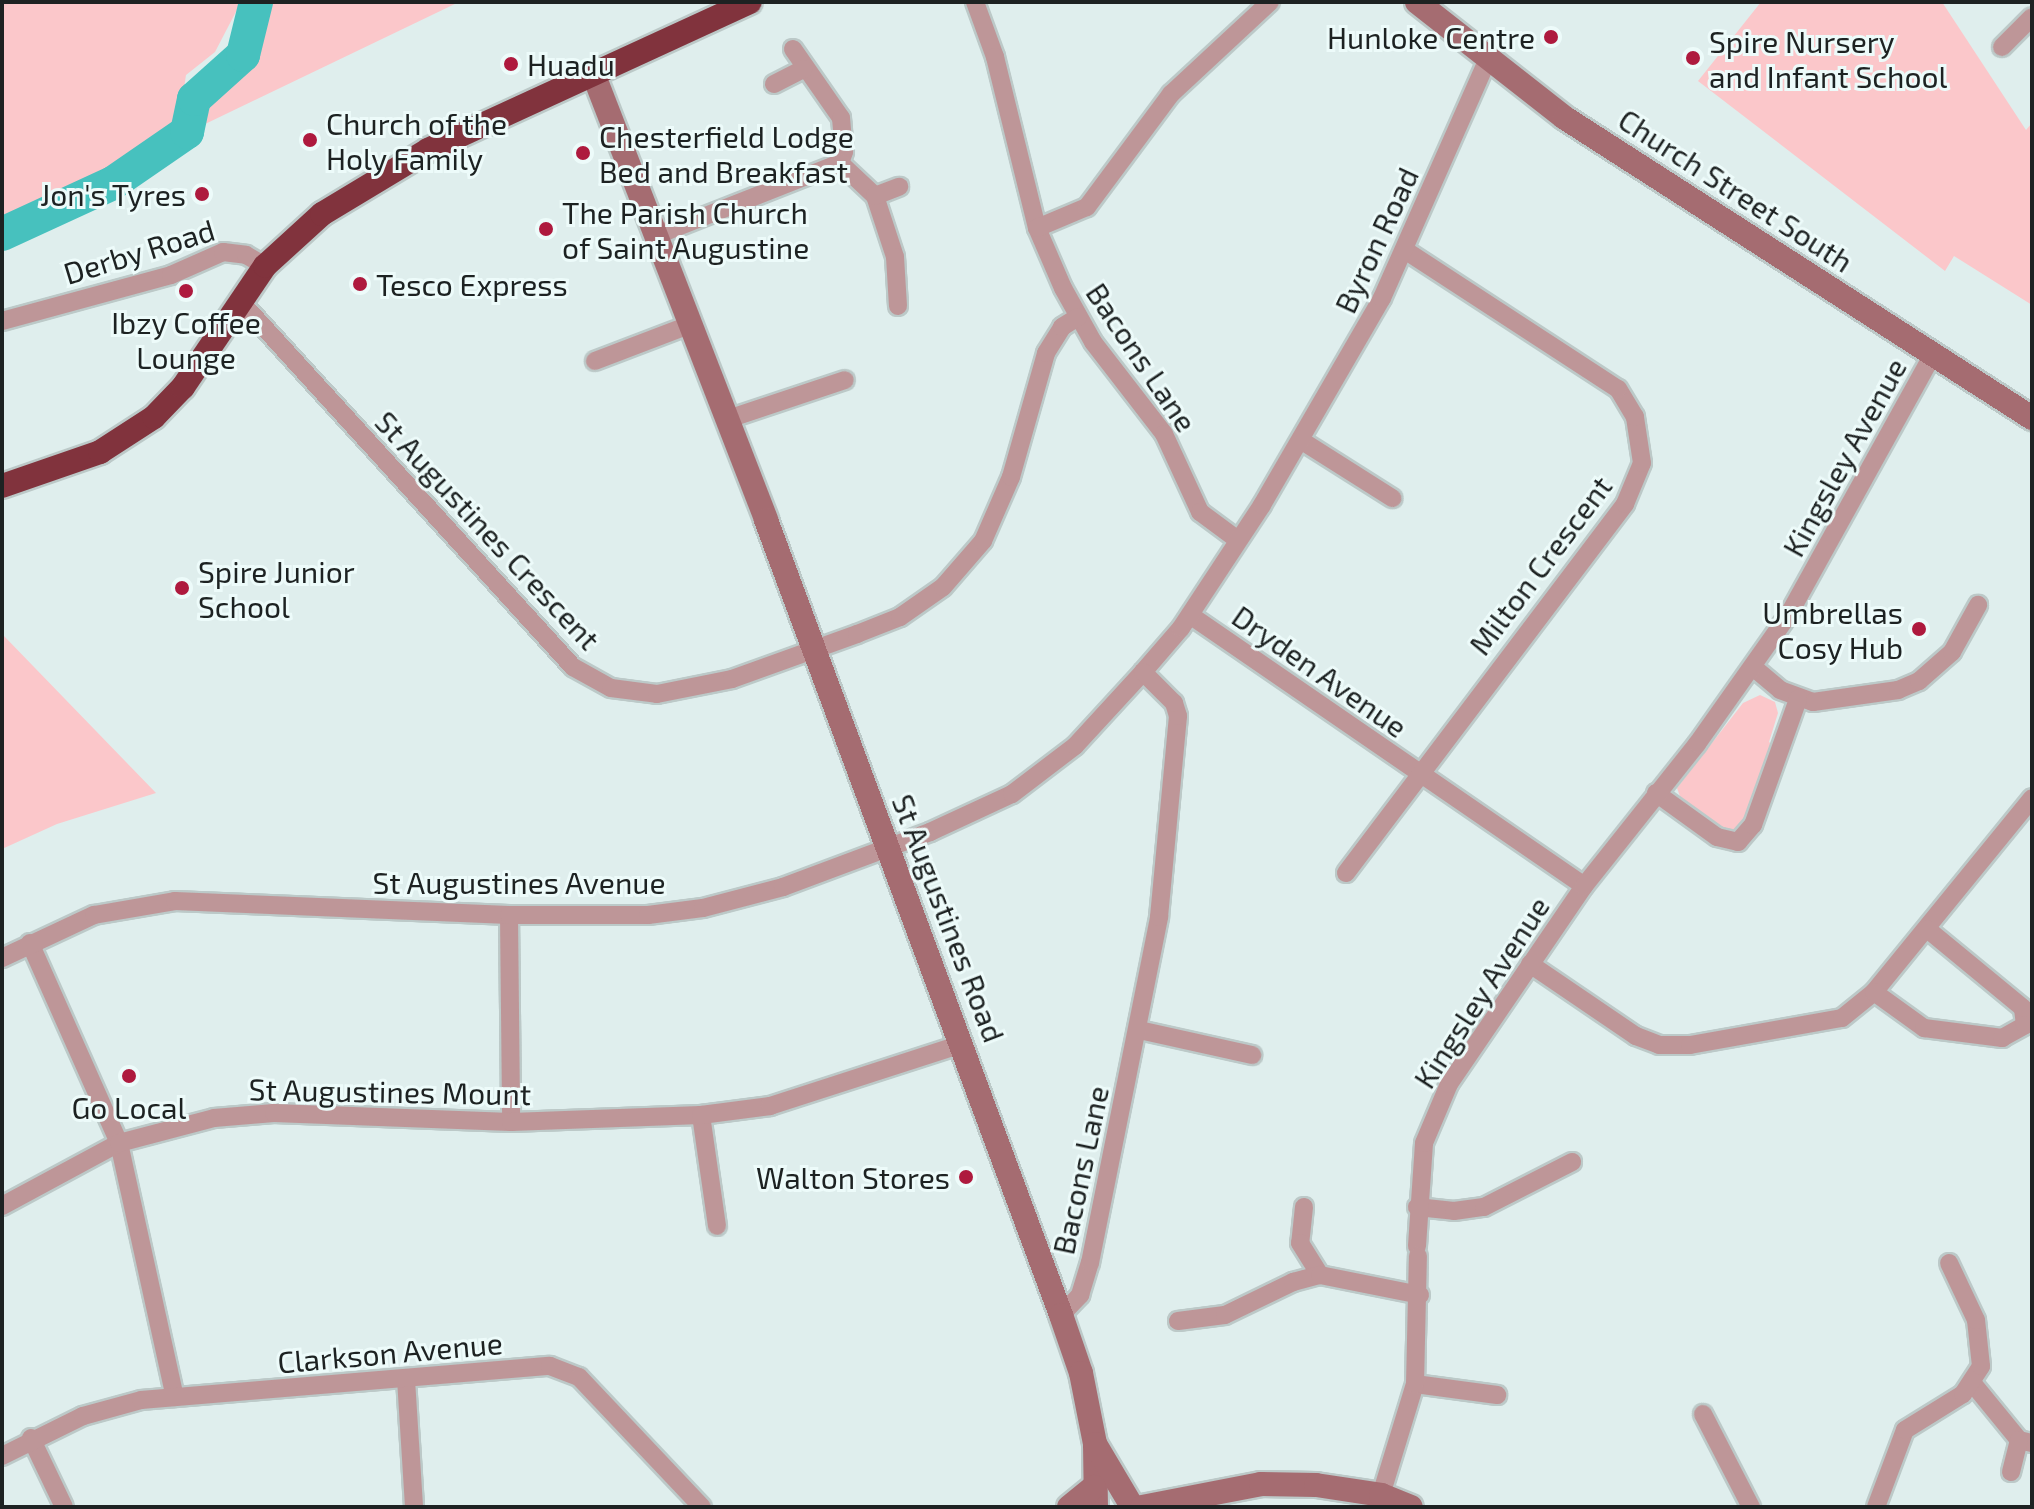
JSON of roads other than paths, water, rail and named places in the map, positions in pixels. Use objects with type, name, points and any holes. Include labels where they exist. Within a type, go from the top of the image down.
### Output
[{"type":"highway","points":[[2,486],[100,452],[154,417],[183,387],[265,266],[322,214],[380,176],[593,73],[750,2]]},
{"type":"street","name":"Bacons Lane","points":[[975,2],[995,57],[1037,228],[1078,317],[1157,424],[1200,512],[1238,540]]},
{"type":"street","points":[[1037,228],[1087,207],[1171,94],[1270,2]]},
{"type":"street","name":"Church Street South","points":[[1417,2],[1565,118],[2032,418]]},
{"type":"street","points":[[2002,47],[2032,17]]},
{"type":"street","points":[[793,49],[803,69],[821,83],[841,118],[840,163],[875,196],[895,257],[898,306]]},
{"type":"street","name":"Byron Road","points":[[1190,615],[1302,441],[1405,250],[1489,57]]},
{"type":"street","points":[[774,84],[803,69]]},
{"type":"street","name":"St Augustines Road","points":[[593,73],[815,649],[1061,1315],[1081,1373],[1095,1444],[1095,1497]]},
{"type":"street","points":[[657,235],[840,163]]},
{"type":"street","points":[[875,196],[899,187]]},
{"type":"street","name":"Milton Crescent","points":[[1405,250],[1618,389],[1635,417],[1643,450],[1641,473],[1625,504],[1419,774]]},
{"type":"street","name":"Derby Road","points":[[2,321],[131,288],[223,252],[246,255],[265,266]]},
{"type":"street","name":"St Augustines Crescent","points":[[240,301],[558,652],[590,679],[632,693],[691,690],[900,617],[965,566],[983,541],[1011,477],[1046,353],[1062,327],[1078,317]]},
{"type":"street","points":[[595,361],[692,324]]},
{"type":"street","name":"Kingsley Avenue","points":[[1381,1495],[1415,1384],[1420,1295],[1417,1207],[1424,1143],[1439,1103],[1584,886],[1753,667],[1789,614],[1933,354]]},
{"type":"street","points":[[728,419],[845,380]]},
{"type":"street","points":[[1302,441],[1392,498]]},
{"type":"street","points":[[1753,667],[1798,699],[1813,702],[1898,690],[1919,681],[1952,652],[1978,605]]},
{"type":"street","name":"Dryden Avenue","points":[[1190,615],[1584,886]]},
{"type":"street","name":"St Augustines Avenue","points":[[2,958],[94,915],[175,901],[509,915],[648,915],[703,908],[783,887],[889,848],[1012,794],[1075,746],[1190,615]]},
{"type":"street","name":"Bacons Lane","points":[[1061,1315],[1080,1295],[1091,1252],[1139,1030],[1159,917],[1178,716],[1174,703],[1143,672]]},
{"type":"street","points":[[1656,793],[1717,837],[1738,842],[1753,825],[1798,699]]},
{"type":"street","name":"Dryden Avenue","points":[[1346,873],[1419,774]]},
{"type":"street","points":[[1530,964],[1636,1036],[1671,1046],[1824,1023],[1857,1009],[1874,992],[2032,798]]},
{"type":"street","points":[[509,915],[511,1122]]},
{"type":"street","points":[[1874,992],[1924,1028],[2008,1038],[2025,1025],[2023,1008],[1927,929]]},
{"type":"street","points":[[30,943],[119,1143],[175,1397]]},
{"type":"street","points":[[1139,1030],[1252,1055]]},
{"type":"street","name":"St Augustines Mount","points":[[2,1206],[119,1143],[214,1118],[274,1113],[511,1122],[701,1115],[770,1106],[962,1044]]},
{"type":"street","points":[[701,1115],[717,1226]]},
{"type":"street","points":[[1417,1207],[1484,1207],[1572,1162]]},
{"type":"street","points":[[1304,1207],[1300,1243],[1320,1275]]},
{"type":"street","points":[[1876,1507],[1905,1430],[1974,1385],[1982,1341],[1949,1263]]},
{"type":"street","points":[[1178,1321],[1225,1315],[1293,1282],[1320,1275],[1420,1295]]},
{"type":"street","name":"Clarkson Avenue","points":[[2,1456],[31,1438],[107,1407],[175,1397],[550,1366],[570,1371],[702,1507]]},
{"type":"street","points":[[406,1379],[414,1507]]},
{"type":"street","points":[[1415,1384],[1497,1395]]},
{"type":"street","points":[[1974,1385],[2026,1441],[2011,1472]]},
{"type":"street","points":[[1703,1414],[1751,1507]]},
{"type":"street","points":[[31,1438],[64,1507]]},
{"type":"street","name":"St Augustines Road","points":[[1095,1444],[1131,1506]]},
{"type":"street","points":[[1131,1506],[1187,1502],[1247,1484],[1316,1485],[1381,1495],[1411,1507]]},
{"type":"street","points":[[1069,1507],[1095,1497]]},
{"type":"waterway","points":[[2,234],[113,183],[187,132],[194,99],[243,55],[256,2]]},
{"type":"place","name":"Hunloke Centre","points":[[1551,37]]},
{"type":"place","name":"Spire Nursery and Infant School","points":[[1693,58]]},
{"type":"place","name":"Huadu","points":[[511,64]]},
{"type":"place","name":"Church of the Holy Family","points":[[310,140]]},
{"type":"place","name":"Chesterfield Lodge Bed and Breakfast","points":[[583,153]]},
{"type":"place","name":"Jon's Tyres","points":[[202,194]]},
{"type":"place","name":"The Parish Church of Saint Augustine","points":[[546,229]]},
{"type":"place","name":"Tesco Express","points":[[360,284]]},
{"type":"place","name":"Ibzy Coffee Lounge","points":[[186,291]]},
{"type":"place","name":"Spire Junior School","points":[[182,588]]},
{"type":"place","name":"Umbrellas Cosy Hub","points":[[1919,629]]},
{"type":"place","name":"Go Local","points":[[129,1076]]},
{"type":"place","name":"Walton Stores","points":[[966,1177]]}]
